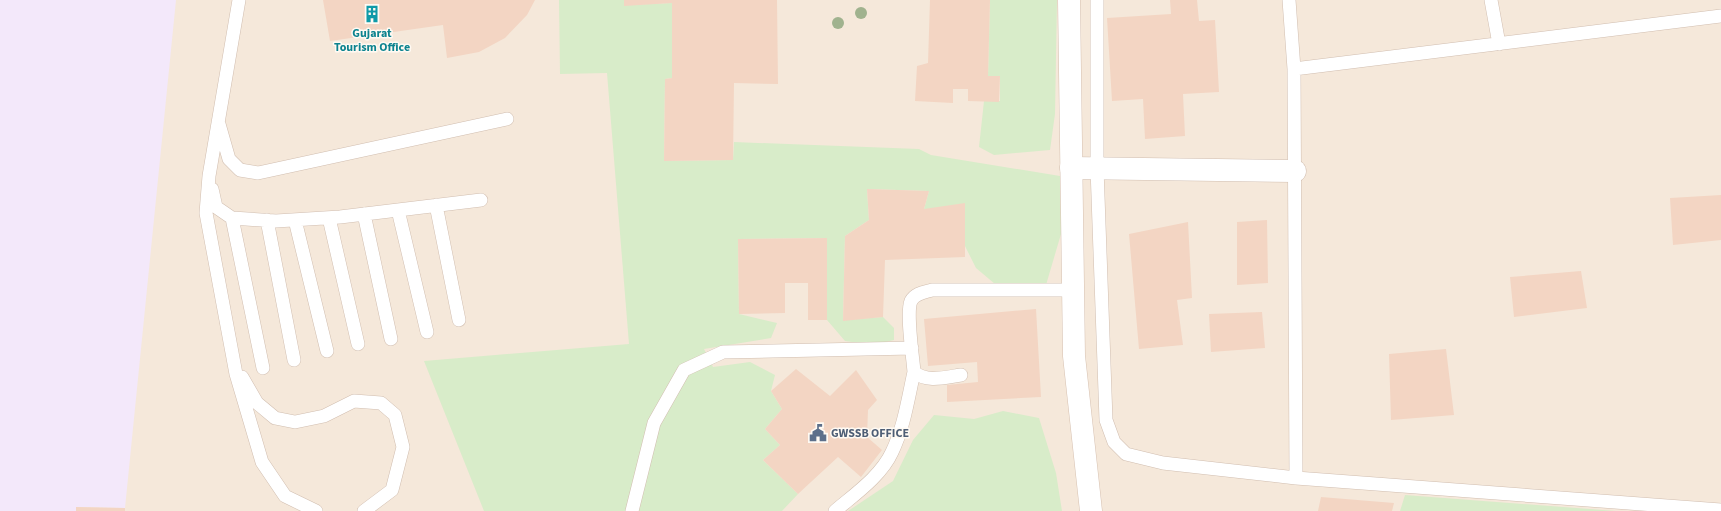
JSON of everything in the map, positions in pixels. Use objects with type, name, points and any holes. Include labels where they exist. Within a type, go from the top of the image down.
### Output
[{"type":"street","points":[[1069,0],[1074,356],[1092,511]]},
{"type":"street","points":[[1071,168],[1295,171]]},
{"type":"lane","points":[[239,0],[209,176],[206,213],[234,363],[262,462],[285,496],[316,511]]},
{"type":"lane","points":[[1097,0],[1097,168],[1106,420],[1114,442],[1126,454],[1163,463],[1296,478],[1721,510]]},
{"type":"lane","points":[[1289,0],[1294,69],[1296,478]]},
{"type":"lane","points":[[1490,0],[1499,44]]},
{"type":"lane","points":[[1294,69],[1721,16]]},
{"type":"lane","points":[[218,119],[229,159],[240,170],[258,173],[506,119]]},
{"type":"lane","points":[[209,176],[216,207],[232,218],[266,220],[329,218],[481,200]]},
{"type":"lane","points":[[436,205],[459,320]]},
{"type":"lane","points":[[398,210],[427,332]]},
{"type":"lane","points":[[364,214],[391,339]]},
{"type":"lane","points":[[232,218],[263,368]]},
{"type":"lane","points":[[329,218],[358,344]]},
{"type":"lane","points":[[266,220],[294,360]]},
{"type":"lane","points":[[295,220],[326,351]]},
{"type":"lane","points":[[836,511],[873,478],[892,453],[902,424],[914,372],[910,322],[911,302],[916,295],[932,290],[1073,290]]},
{"type":"lane","points":[[632,511],[654,423],[684,370],[723,352],[912,348]]},
{"type":"lane","points":[[234,363],[258,403],[275,418],[295,422],[324,416],[354,401],[381,403],[395,414],[403,447],[392,490],[364,511]]},
{"type":"lane","points":[[914,372],[921,378],[961,375]]},
{"type":"shaded area","points":[[0,0],[1721,0],[1721,511],[0,511]]},
{"type":"shaded area","points":[[0,0],[176,0],[125,508],[76,507],[76,511],[0,511]]},
{"type":"green space","points":[[559,0],[624,0],[624,5],[672,3],[672,78],[665,79],[664,161],[733,160],[734,142],[919,149],[931,155],[1060,176],[1061,234],[1046,285],[995,284],[976,268],[965,246],[924,209],[929,191],[867,189],[869,220],[845,236],[843,320],[883,317],[894,328],[894,340],[873,345],[845,341],[827,320],[827,238],[738,239],[739,314],[777,323],[771,338],[704,349],[713,367],[750,362],[775,375],[771,391],[782,409],[765,429],[780,445],[763,460],[798,494],[782,511],[484,511],[424,361],[629,344],[607,73],[560,74]]},
{"type":"green space","points":[[990,0],[1057,0],[1055,114],[1050,150],[994,155],[979,147],[984,101],[1000,101],[1000,76],[988,76]]},
{"type":"green space","points":[[1003,411],[1039,418],[1056,473],[1062,511],[848,511],[893,481],[913,440],[934,415],[974,419]]},
{"type":"green space","points":[[1405,495],[1616,511],[1400,511]]},
{"type":"building","points":[[323,0],[535,0],[527,15],[505,38],[479,52],[447,58],[443,25],[330,41]]},
{"type":"building","points":[[624,0],[777,0],[778,84],[734,83],[733,160],[664,161],[665,79],[672,78],[672,3],[624,6]]},
{"type":"building","points":[[930,0],[990,0],[988,76],[1000,76],[999,102],[968,101],[968,89],[953,89],[953,103],[915,101],[917,66],[928,63]]},
{"type":"building","points":[[1170,0],[1197,0],[1199,21],[1215,20],[1219,92],[1183,94],[1185,136],[1145,139],[1143,99],[1112,101],[1107,18],[1171,14]]},
{"type":"building","points":[[867,189],[929,191],[924,209],[965,203],[965,257],[885,260],[883,317],[843,321],[845,236],[869,220]]},
{"type":"building","points":[[1721,195],[1721,240],[1673,245],[1670,198]]},
{"type":"building","points":[[1267,220],[1268,283],[1237,285],[1237,222]]},
{"type":"building","points":[[1188,222],[1192,298],[1177,300],[1183,345],[1139,349],[1129,234]]},
{"type":"building","points":[[827,238],[827,320],[808,320],[808,283],[785,283],[785,313],[739,314],[738,239]]},
{"type":"building","points":[[1581,271],[1587,308],[1514,317],[1510,277]]},
{"type":"building","points":[[1036,309],[1041,397],[947,402],[947,385],[978,382],[977,362],[928,366],[924,319]]},
{"type":"building","points":[[1262,312],[1265,348],[1211,352],[1209,314]]},
{"type":"building","points":[[1446,349],[1454,415],[1391,420],[1389,354]]},
{"type":"building","name":"GWSSB OFFICE","points":[[796,369],[830,396],[856,370],[877,400],[868,410],[867,437],[882,450],[861,477],[838,457],[798,494],[763,460],[780,445],[765,429],[782,409],[771,391]]},
{"type":"building","points":[[1321,497],[1394,503],[1392,511],[1318,511]]},
{"type":"building","points":[[76,507],[125,508],[125,511],[76,511]]},
{"type":"place","name":"Gujarat Tourism Office","points":[[372,14]]},
{"type":"place","name":"GWSSB OFFICE","points":[[818,433]]}]
